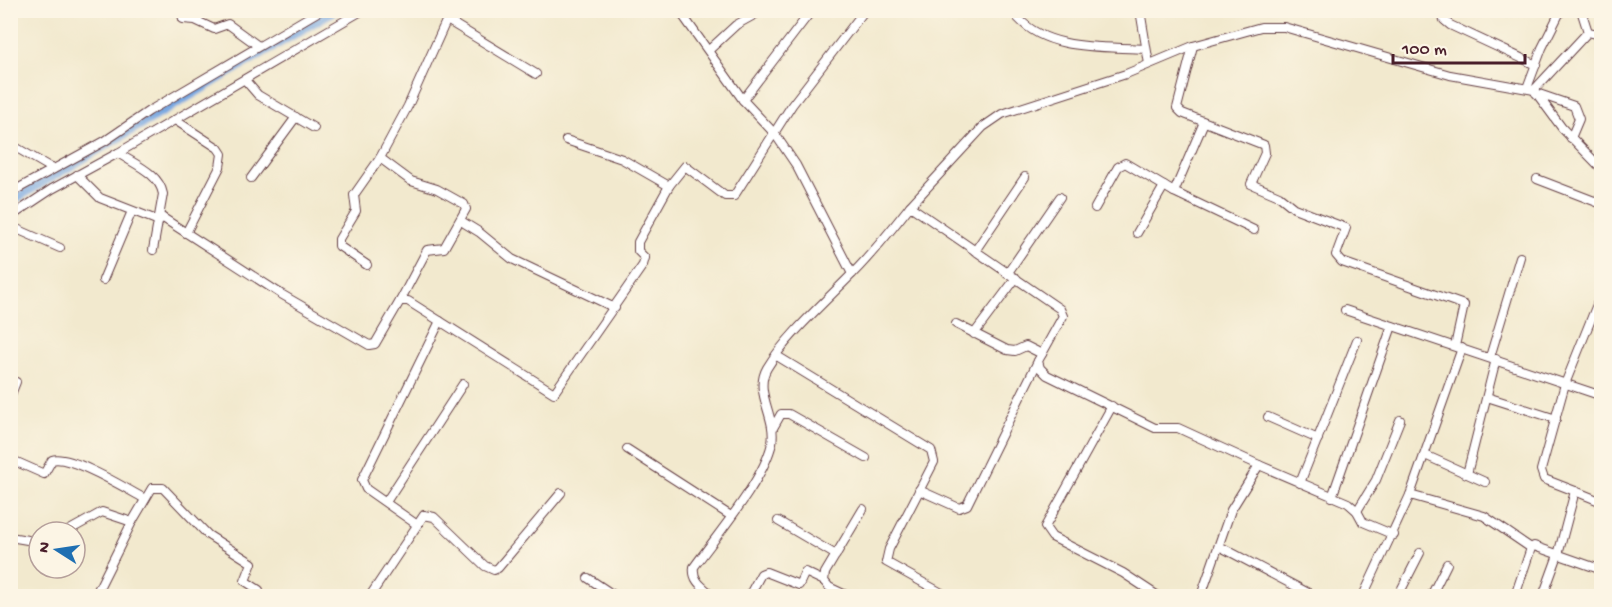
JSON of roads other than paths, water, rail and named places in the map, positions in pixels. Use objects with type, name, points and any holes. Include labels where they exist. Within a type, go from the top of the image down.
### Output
[{"type":"street","points":[[181,10],[183,19],[195,20],[214,29],[228,24],[257,45]]},
{"type":"street","points":[[10,193],[105,141],[149,111],[257,45],[321,10]]},
{"type":"street","points":[[10,217],[52,189],[245,80],[363,10]]},
{"type":"street","points":[[367,265],[342,249],[338,242],[356,212],[354,195],[380,158],[422,80],[451,10]]},
{"type":"street","points":[[679,10],[743,100],[774,134],[796,165],[852,274]]},
{"type":"street","points":[[709,50],[736,25],[763,10]]},
{"type":"street","points":[[743,100],[812,10]]},
{"type":"street","points":[[400,301],[408,301],[554,393],[644,265],[645,258],[638,251],[638,242],[669,186],[685,166],[725,196],[734,196],[792,105],[865,10]]},
{"type":"street","points":[[1140,10],[1149,64]]},
{"type":"street","points":[[1440,10],[1444,20],[1450,25],[1536,65]]},
{"type":"street","points":[[1561,10],[1536,65],[1532,90],[1571,138],[1602,169]]},
{"type":"street","points":[[1581,10],[1588,32]]},
{"type":"street","points":[[1018,18],[1025,26],[1053,40],[1080,45],[1146,49]]},
{"type":"street","points":[[447,20],[536,74]]},
{"type":"street","points":[[712,597],[696,581],[693,575],[694,567],[731,516],[765,462],[772,444],[773,428],[762,390],[762,379],[777,356],[810,317],[852,274],[983,127],[1002,114],[1149,64],[1192,46],[1261,27],[1284,27],[1450,75],[1532,90],[1574,106],[1579,113],[1579,119],[1571,138]]},
{"type":"street","points":[[1532,90],[1588,32]]},
{"type":"street","points":[[1588,32],[1602,35]]},
{"type":"street","points":[[1192,46],[1177,108],[1204,122],[1264,145],[1265,153],[1251,178],[1251,184],[1254,187],[1279,196],[1294,208],[1346,228],[1336,255],[1342,262],[1464,305],[1458,347],[1425,455],[1394,535],[1363,597]]},
{"type":"street","points":[[245,80],[258,95],[314,128]]},
{"type":"street","points":[[251,178],[296,117]]},
{"type":"street","points":[[175,120],[218,148],[222,154],[220,167],[186,233]]},
{"type":"street","points":[[1174,192],[1204,122]]},
{"type":"street","points":[[566,140],[622,159],[669,186]]},
{"type":"street","points":[[10,144],[53,169]]},
{"type":"street","points":[[118,153],[156,177],[162,186],[153,250]]},
{"type":"street","points":[[77,175],[100,198],[132,212],[159,219],[186,233],[281,294],[369,345],[375,344],[427,250],[444,248],[466,209],[464,204],[437,189],[411,182],[380,158]]},
{"type":"street","points":[[1095,208],[1122,164],[1129,165],[1174,192],[1254,230]]},
{"type":"street","points":[[975,251],[1025,177]]},
{"type":"street","points":[[1537,179],[1602,204]]},
{"type":"street","points":[[1137,233],[1164,186]]},
{"type":"street","points":[[1007,274],[1060,197]]},
{"type":"street","points":[[910,207],[1052,302],[1062,316],[967,506],[959,508],[919,490]]},
{"type":"street","points":[[103,280],[132,212]]},
{"type":"street","points":[[460,221],[479,232],[512,259],[615,308]]},
{"type":"street","points":[[10,226],[60,248]]},
{"type":"street","points":[[1467,474],[1487,397],[1493,358],[1520,257]]},
{"type":"street","points":[[974,334],[1016,278]]},
{"type":"street","points":[[1602,292],[1565,384],[1541,475],[1602,502]]},
{"type":"street","points":[[1345,310],[1602,396]]},
{"type":"street","points":[[416,524],[366,489],[362,480],[440,321]]},
{"type":"street","points":[[956,324],[1007,350],[1015,351],[1026,346],[1040,357]]},
{"type":"street","points":[[1332,497],[1392,326]]},
{"type":"street","points":[[1300,483],[1357,340]]},
{"type":"street","points":[[777,356],[931,450],[934,462],[889,549],[886,562],[937,594],[947,597]]},
{"type":"street","points":[[1040,357],[1040,368],[1047,375],[1155,428],[1178,428],[1332,497],[1357,511],[1363,522],[1394,535]]},
{"type":"street","points":[[10,397],[16,382]]},
{"type":"street","points":[[386,502],[463,384]]},
{"type":"street","points":[[1487,397],[1556,419]]},
{"type":"street","points":[[1112,406],[1045,527],[1052,537],[1123,573],[1158,597]]},
{"type":"street","points":[[773,428],[781,414],[789,414],[866,458]]},
{"type":"street","points":[[1268,417],[1318,439]]},
{"type":"street","points":[[1357,511],[1376,480],[1400,420]]},
{"type":"street","points":[[627,448],[731,516]]},
{"type":"street","points":[[1425,455],[1485,482]]},
{"type":"street","points":[[10,459],[44,474],[52,459],[60,458],[97,472],[145,499]]},
{"type":"street","points":[[1201,597],[1232,510],[1259,465]]},
{"type":"street","points":[[95,597],[145,499],[152,488],[163,488],[208,535],[250,561],[252,566],[245,581],[259,590],[258,597]]},
{"type":"street","points":[[1543,597],[1558,555],[1575,490]]},
{"type":"street","points":[[370,597],[424,514],[434,517],[485,566],[494,570],[561,493]]},
{"type":"street","points":[[1410,495],[1484,516],[1531,548],[1534,546],[1602,570]]},
{"type":"street","points":[[824,581],[836,555],[863,509]]},
{"type":"street","points":[[87,520],[102,512],[132,522]]},
{"type":"street","points":[[778,521],[836,555]]},
{"type":"street","points":[[10,537],[27,540]]},
{"type":"street","points":[[1219,546],[1314,597]]},
{"type":"street","points":[[1515,597],[1531,548]]},
{"type":"street","points":[[1398,597],[1420,554]]},
{"type":"street","points":[[1431,597],[1447,564]]},
{"type":"street","points":[[749,597],[761,574],[766,572],[799,585],[805,572],[848,597]]},
{"type":"street","points":[[588,578],[615,597]]},
{"type":"street","points":[[1142,597],[1146,588]]},
{"type":"waterway","points":[[10,202],[335,10]]}]
